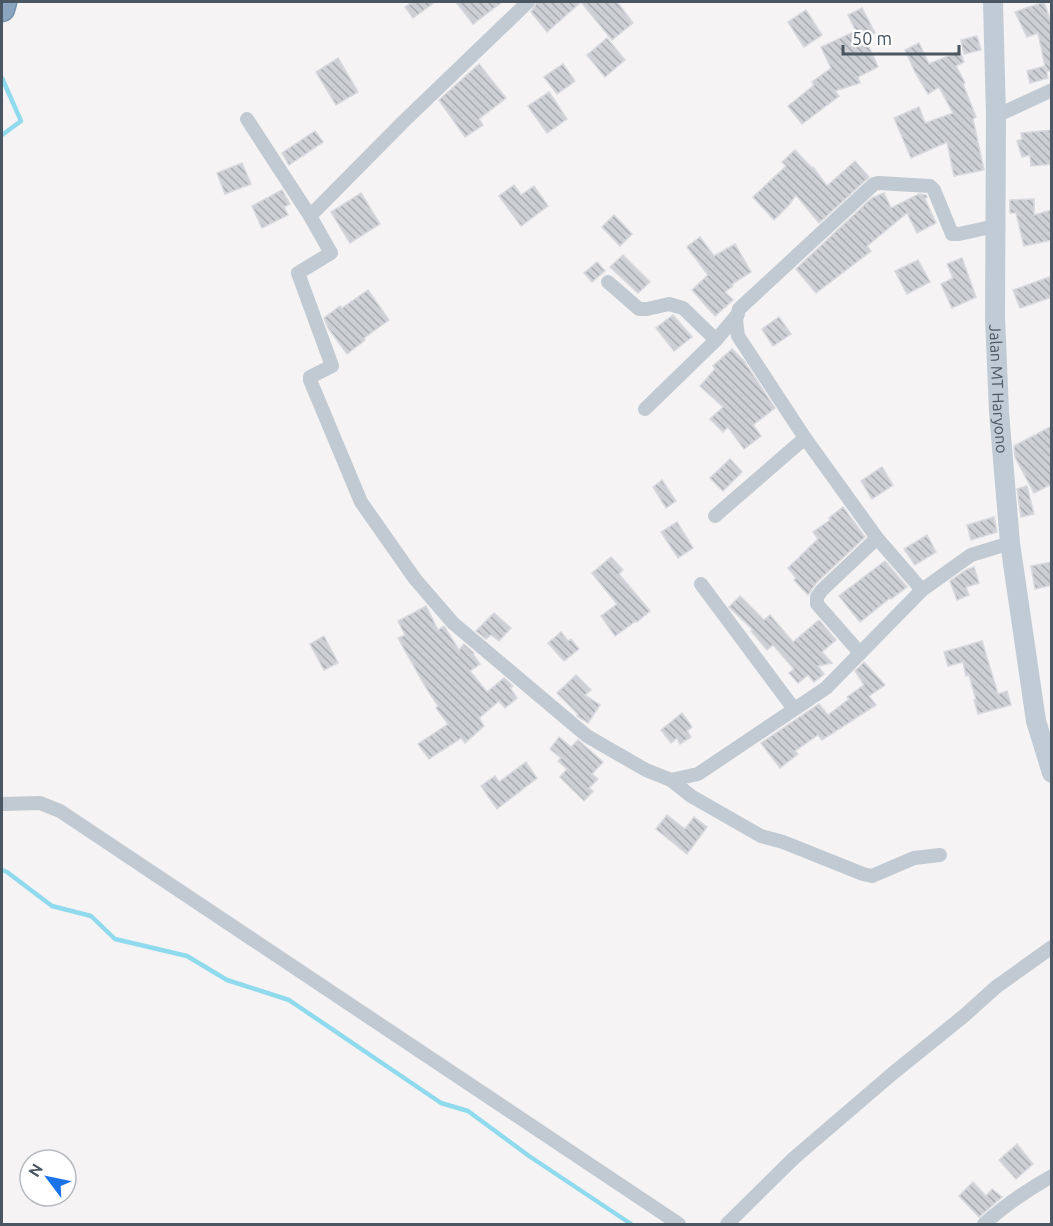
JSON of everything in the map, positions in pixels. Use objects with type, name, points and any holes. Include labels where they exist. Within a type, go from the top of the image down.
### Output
[{"type":"highway","points":[[2,9],[4,2]]},
{"type":"main road","name":"Jalan MT Haryono","points":[[993,2],[996,116],[995,317],[998,400],[1010,543],[1036,721],[1052,773]]},
{"type":"street","points":[[310,216],[404,121],[528,2]]},
{"type":"street","points":[[996,116],[1052,90]]},
{"type":"street","points":[[247,119],[310,216],[331,253],[298,273],[332,366],[310,377],[310,380],[361,502],[415,579],[453,623],[587,736],[646,770],[671,780],[691,796],[761,836],[783,842],[872,876],[914,858],[940,855]]},
{"type":"street","points":[[922,590],[877,538],[805,438],[738,336],[736,327],[739,309],[874,184],[930,186],[934,190],[952,234],[995,226]]},
{"type":"street","points":[[608,282],[639,309],[669,304],[683,308],[716,340]]},
{"type":"street","points":[[645,409],[716,340],[738,314]]},
{"type":"street","points":[[715,516],[805,438]]},
{"type":"street","points":[[860,652],[817,604],[817,597],[877,538]]},
{"type":"street","points":[[671,780],[698,774],[826,688],[922,590],[971,555],[1010,543]]},
{"type":"street","points":[[701,584],[794,709]]},
{"type":"street","points":[[2,804],[40,803],[60,811],[680,1224]]},
{"type":"street","points":[[727,1224],[794,1158],[883,1082],[996,987],[1052,947]]},
{"type":"street","points":[[984,1224],[1024,1191],[1052,1176]]},
{"type":"building","points":[[413,2],[435,2],[413,18],[405,7]]},
{"type":"building","points":[[456,2],[502,2],[473,24]]},
{"type":"building","points":[[537,2],[581,2],[547,32],[531,12]]},
{"type":"building","points":[[581,2],[617,2],[633,23],[612,40]]},
{"type":"building","points":[[1044,2],[1052,25],[1052,71],[1046,71],[1038,33],[1027,37],[1015,12]]},
{"type":"building","points":[[862,8],[875,33],[865,38],[878,67],[858,77],[860,83],[835,91],[839,96],[802,124],[788,106],[814,85],[812,82],[831,68],[821,47],[856,31],[848,15]]},
{"type":"building","points":[[806,10],[822,35],[804,47],[788,22]]},
{"type":"building","points":[[977,36],[981,50],[964,54],[961,40]]},
{"type":"building","points":[[607,38],[625,60],[605,77],[587,55]]},
{"type":"building","points":[[919,43],[929,64],[960,51],[964,62],[956,66],[965,83],[963,84],[976,117],[973,119],[984,170],[954,176],[947,142],[911,158],[894,118],[919,107],[925,123],[953,113],[939,87],[928,94],[915,72],[905,50]]},
{"type":"building","points":[[338,58],[358,92],[336,105],[316,72]]},
{"type":"building","points":[[479,64],[506,98],[479,119],[483,125],[465,137],[439,100]]},
{"type":"building","points":[[563,64],[575,81],[557,94],[544,77]]},
{"type":"building","points":[[1045,66],[1048,78],[1030,83],[1027,71]]},
{"type":"building","points":[[549,92],[567,119],[547,133],[528,106]]},
{"type":"building","points":[[1052,130],[1052,164],[1031,166],[1030,155],[1022,157],[1017,141],[1022,139],[1021,133]]},
{"type":"building","points":[[315,131],[323,142],[289,165],[282,153]]},
{"type":"building","points":[[795,150],[813,167],[827,186],[855,161],[869,177],[819,223],[796,195],[774,220],[753,197],[786,166],[782,162]]},
{"type":"building","points":[[242,163],[251,184],[225,194],[217,173]]},
{"type":"building","points":[[514,185],[521,195],[534,186],[548,206],[521,226],[499,196]]},
{"type":"building","points":[[282,190],[290,204],[284,207],[288,215],[262,228],[252,206]]},
{"type":"building","points":[[361,193],[380,224],[350,243],[331,212]]},
{"type":"building","points":[[884,193],[891,208],[919,194],[926,195],[925,199],[936,223],[917,233],[907,213],[867,246],[871,251],[816,293],[796,269],[872,198]]},
{"type":"building","points":[[1034,199],[1034,215],[1052,210],[1052,240],[1024,246],[1016,213],[1010,213],[1010,200]]},
{"type":"building","points":[[614,215],[632,234],[620,246],[602,227]]},
{"type":"building","points":[[700,237],[714,256],[735,244],[751,272],[732,284],[733,286],[725,292],[733,300],[715,316],[692,290],[708,275],[687,247]]},
{"type":"building","points":[[623,255],[650,282],[638,293],[610,267]]},
{"type":"building","points":[[962,258],[976,297],[952,308],[941,284],[953,278],[947,264]]},
{"type":"building","points":[[918,260],[930,282],[907,294],[895,271]]},
{"type":"building","points":[[597,262],[605,271],[592,282],[584,273]]},
{"type":"building","points":[[1052,276],[1052,297],[1020,308],[1013,290]]},
{"type":"building","points":[[368,290],[389,320],[347,354],[328,328],[324,318]]},
{"type":"building","points":[[673,315],[692,337],[674,351],[656,328]]},
{"type":"building","points":[[779,317],[791,334],[773,346],[762,329]]},
{"type":"building","points":[[732,349],[744,361],[775,408],[753,425],[761,436],[744,449],[728,427],[723,432],[710,419],[723,407],[700,386],[715,369],[713,366]]},
{"type":"building","points":[[1052,426],[1052,484],[1034,493],[1015,457],[1014,446]]},
{"type":"building","points":[[730,459],[742,472],[723,491],[710,478]]},
{"type":"building","points":[[882,467],[893,485],[872,499],[861,481]]},
{"type":"building","points":[[662,480],[676,501],[666,508],[653,487]]},
{"type":"building","points":[[1027,486],[1034,514],[1021,517],[1017,489]]},
{"type":"building","points":[[843,507],[865,537],[816,583],[808,595],[794,580],[796,578],[788,568],[818,539],[813,532]]},
{"type":"building","points":[[994,517],[997,532],[971,540],[967,525]]},
{"type":"building","points":[[677,522],[693,548],[678,558],[661,532]]},
{"type":"building","points":[[927,535],[936,552],[915,565],[904,549]]},
{"type":"building","points":[[611,557],[623,570],[619,574],[650,611],[615,636],[601,616],[617,604],[592,573]]},
{"type":"building","points":[[885,561],[907,587],[860,622],[839,596]]},
{"type":"building","points":[[1052,562],[1052,585],[1035,589],[1031,566]]},
{"type":"building","points":[[974,567],[979,583],[966,587],[969,595],[957,600],[950,581]]},
{"type":"building","points":[[740,596],[764,620],[770,615],[793,642],[819,620],[836,640],[822,652],[832,663],[818,666],[824,674],[814,682],[808,675],[798,683],[789,673],[794,669],[773,645],[767,650],[751,631],[753,630],[729,607]]},
{"type":"building","points":[[426,606],[438,630],[444,626],[459,650],[464,644],[474,653],[480,664],[470,671],[487,692],[504,678],[513,686],[510,688],[517,698],[505,708],[499,701],[479,718],[484,726],[465,743],[461,738],[429,759],[418,744],[448,724],[436,708],[438,706],[398,638],[405,635],[398,621]]},
{"type":"building","points":[[494,613],[511,628],[499,641],[491,635],[486,639],[476,631]]},
{"type":"building","points":[[561,632],[579,649],[564,661],[548,643]]},
{"type":"building","points":[[324,636],[338,663],[324,670],[310,644]]},
{"type":"building","points":[[982,641],[998,694],[1007,691],[1011,705],[978,714],[969,675],[966,676],[963,662],[948,666],[944,652]]},
{"type":"building","points":[[864,662],[885,685],[869,696],[876,705],[822,740],[818,735],[795,751],[798,754],[780,768],[761,743],[819,704],[828,715],[849,699],[847,697],[864,685],[855,671]]},
{"type":"building","points":[[576,675],[591,690],[585,695],[600,705],[588,723],[577,716],[578,714],[557,693]]},
{"type":"building","points":[[682,713],[692,727],[687,731],[691,737],[680,744],[677,738],[671,743],[661,730]]},
{"type":"building","points":[[559,737],[571,747],[578,740],[603,762],[592,774],[598,779],[589,788],[593,791],[584,801],[560,777],[567,769],[558,761],[561,758],[550,749]]},
{"type":"building","points":[[526,762],[537,778],[497,809],[481,786],[495,776],[499,782]]},
{"type":"building","points":[[667,815],[685,829],[694,817],[707,827],[687,854],[656,829]]},
{"type":"building","points":[[1017,1144],[1033,1164],[1016,1179],[999,1160]]},
{"type":"building","points":[[973,1182],[986,1196],[992,1189],[1002,1197],[979,1217],[959,1196]]},
{"type":"waterway","points":[[2,78],[21,121],[2,135]]},
{"type":"waterway","points":[[2,870],[52,906],[91,916],[115,939],[187,956],[227,980],[289,1000],[441,1103],[468,1111],[529,1156],[631,1224]]}]
